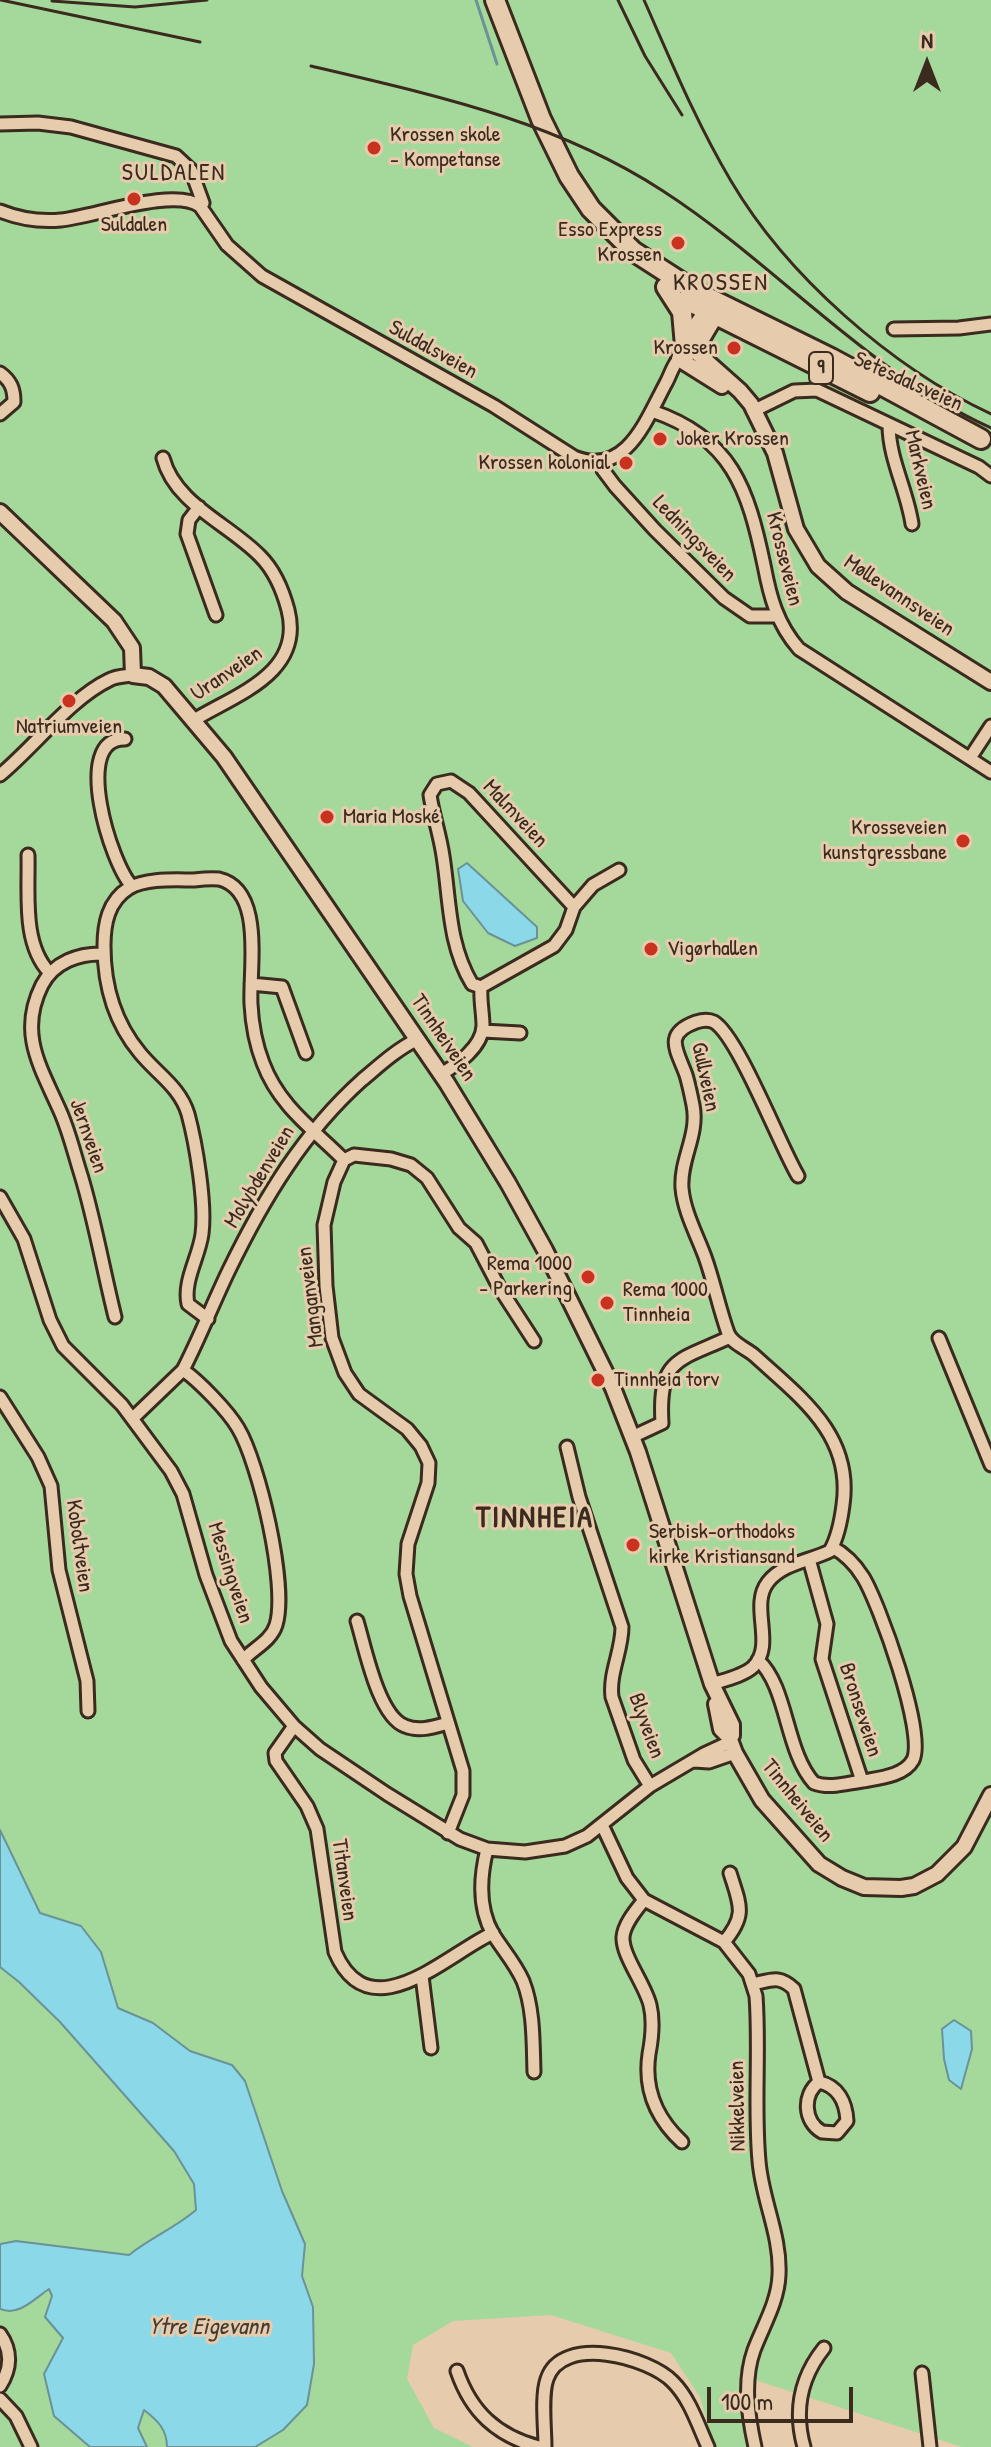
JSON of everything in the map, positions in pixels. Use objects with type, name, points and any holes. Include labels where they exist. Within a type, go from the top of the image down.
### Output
[{"type":"highway","name":"Setesdalsveien","points":[[495,0],[556,164],[578,203],[628,258],[666,287],[831,358],[986,441]]},
{"type":"highway","name":"Setesdalsveien","points":[[541,119],[574,185],[598,217],[645,261],[712,309]]},
{"type":"highway","name":"9","points":[[666,287],[682,312],[683,357]]},
{"type":"street","points":[[0,124],[38,123],[71,127],[176,156],[184,161],[203,203],[200,206],[192,202],[158,200],[50,221],[21,218],[0,211]]},
{"type":"street","name":"Suldalsveien","points":[[200,206],[227,245],[262,276],[494,406],[574,457],[603,462]]},
{"type":"street","points":[[603,462],[619,456],[629,446],[712,309]]},
{"type":"street","points":[[894,329],[991,324]]},
{"type":"street","name":"Møllevannsveien","points":[[683,357],[745,395],[775,453],[796,529],[818,566],[847,592],[991,682]]},
{"type":"street","points":[[0,373],[8,378],[14,402],[0,414]]},
{"type":"street","name":"Markveien","points":[[753,411],[794,391],[811,389],[979,467],[991,476]]},
{"type":"street","name":"Krosseveien","points":[[653,408],[710,444],[738,476],[752,515],[777,616],[789,638],[819,664],[991,772]]},
{"type":"street","name":"Markveien","points":[[889,425],[893,455],[912,524]]},
{"type":"street","name":"Uranveien","points":[[163,458],[171,479],[199,507],[228,528],[265,562],[285,599],[291,629],[286,652],[275,669],[194,720]]},
{"type":"street","name":"Ledningsveien","points":[[603,462],[603,470],[615,486],[724,598],[750,616],[777,616]]},
{"type":"street","points":[[199,507],[189,520],[187,534],[216,615]]},
{"type":"street","points":[[0,512],[88,600],[114,621],[132,648],[133,675],[104,682],[0,773]]},
{"type":"street","name":"Tinnheiveien","points":[[133,675],[149,677],[164,686],[257,803],[441,1074],[489,1150],[545,1250],[604,1370],[632,1437],[712,1684],[732,1725],[731,1744],[762,1800],[819,1864],[864,1887],[888,1889],[914,1886],[937,1874],[964,1847],[991,1795]]},
{"type":"street","points":[[970,758],[991,726]]},
{"type":"street","points":[[125,739],[114,740],[102,749],[98,781],[113,847],[122,874],[132,886]]},
{"type":"street","name":"Malmveien","points":[[481,987],[472,984],[466,975],[452,930],[443,855],[430,795],[437,784],[451,781],[469,793],[574,907]]},
{"type":"street","points":[[28,855],[32,939],[40,962],[49,972],[80,956],[104,954]]},
{"type":"street","points":[[441,1074],[472,1049],[483,1031],[481,987],[554,946],[566,930],[574,907],[593,885],[619,870]]},
{"type":"street","points":[[208,1319],[188,1304],[187,1295],[199,1251],[203,1218],[189,1119],[180,1096],[139,1053],[114,1007],[106,979],[104,954],[108,913],[132,886],[155,881],[219,879],[237,889],[250,920],[252,1021],[267,1073],[287,1105],[311,1132],[344,1160],[354,1155],[391,1159],[411,1165],[427,1178],[459,1228],[476,1243],[499,1287],[534,1341]]},
{"type":"street","name":"Jernveien","points":[[49,972],[31,1018],[33,1042],[39,1068],[64,1120],[82,1178],[115,1317]]},
{"type":"street","points":[[251,984],[282,987],[306,1053]]},
{"type":"street","name":"Gullveien","points":[[730,1337],[688,1214],[682,1187],[695,1115],[687,1077],[675,1047],[675,1036],[681,1030],[702,1020],[714,1022],[722,1029],[740,1058],[798,1176]]},
{"type":"street","points":[[483,1031],[520,1033]]},
{"type":"street","name":"Molybdenveien","points":[[133,1418],[183,1370],[238,1253],[284,1170],[311,1132],[341,1099],[377,1067],[416,1040]]},
{"type":"street","name":"Manganveien","points":[[344,1160],[334,1182],[324,1225],[332,1338],[345,1373],[359,1394],[407,1429],[421,1446],[429,1463],[430,1473],[408,1544],[407,1583],[463,1771],[463,1795],[448,1833]]},
{"type":"street","name":"Messingveien","points":[[0,1197],[24,1239],[56,1336],[69,1354],[133,1418],[164,1460],[183,1494],[222,1620],[243,1660],[294,1726],[330,1756],[448,1833],[487,1849],[525,1852],[553,1849],[576,1841],[602,1825],[650,1786],[694,1761],[709,1762],[731,1744]]},
{"type":"street","points":[[632,1437],[662,1423],[664,1383],[675,1363],[730,1337],[816,1414],[834,1439],[842,1463],[844,1486],[838,1533],[832,1547],[779,1572],[769,1581],[760,1601],[762,1637],[758,1660],[746,1671],[712,1684]]},
{"type":"street","points":[[939,1338],[991,1465]]},
{"type":"street","points":[[183,1370],[237,1426],[263,1500],[276,1567],[278,1613],[273,1632],[243,1660]]},
{"type":"street","name":"Koboltveien","points":[[0,1397],[38,1457],[51,1486],[59,1570],[87,1681],[88,1711]]},
{"type":"street","name":"Blyveien","points":[[567,1447],[579,1497],[622,1627],[611,1686],[612,1697],[634,1760],[650,1786]]},
{"type":"street","name":"Bronseveien","points":[[758,1660],[774,1686],[806,1773],[821,1786],[862,1781],[905,1769],[912,1760],[915,1749],[910,1705],[875,1604],[857,1569],[832,1547]]},
{"type":"street","name":"Bronseveien","points":[[809,1559],[827,1624],[822,1659],[862,1781]]},
{"type":"street","points":[[357,1621],[377,1685],[397,1722],[413,1728],[448,1723]]},
{"type":"street","name":"Titanveien","points":[[294,1726],[275,1753],[276,1761],[307,1806],[317,1829],[332,1939],[339,1962],[353,1977],[375,1986],[394,1987],[422,1976],[493,1933]]},
{"type":"street","name":"Nikkelveien","points":[[602,1825],[627,1878],[644,1900],[724,1942],[744,1966],[753,1984],[757,2005],[759,2160],[776,2229],[779,2276],[776,2296],[754,2350],[748,2375],[747,2391],[755,2447]]},
{"type":"street","points":[[487,1849],[482,1892],[493,1933],[518,1970],[527,1994],[533,2034],[534,2072]]},
{"type":"street","points":[[724,1942],[737,1928],[741,1917],[730,1873]]},
{"type":"street","points":[[644,1900],[626,1928],[624,1949],[643,1983],[651,2006],[648,2091],[660,2115],[682,2142]]},
{"type":"street","points":[[422,1976],[431,2048]]},
{"type":"street","points":[[753,1984],[776,1979],[785,1981],[794,1989],[819,2082]]},
{"type":"street","points":[[819,2082],[830,2085],[843,2102],[847,2121],[837,2133],[829,2134],[815,2128],[807,2113],[808,2094],[819,2082]]},
{"type":"street","points":[[0,2334],[8,2349],[9,2364],[0,2386]]},
{"type":"street","points":[[804,2447],[800,2420],[801,2392],[808,2372],[824,2348]]},
{"type":"street","points":[[457,2371],[469,2398],[489,2423],[513,2439],[542,2447],[548,2375],[563,2362],[598,2353],[631,2359],[666,2375],[688,2402],[708,2447]]},
{"type":"street","points":[[922,2373],[930,2447]]},
{"type":"street","points":[[0,2399],[16,2416],[31,2447]]},
{"type":"green space","points":[[0,0],[991,0],[991,2447],[962,2447],[755,2380],[750,2391],[756,2447],[714,2447],[700,2397],[671,2353],[551,2315],[453,2321],[413,2345],[407,2379],[434,2428],[473,2447],[255,2447],[283,2430],[313,2307],[302,2276],[305,2244],[195,2201],[196,2210],[129,2255],[16,2241],[0,2244]]},
{"type":"green space","points":[[49,2289],[52,2296],[45,2317],[63,2338],[45,2374],[54,2416],[90,2447],[0,2447],[0,2309],[20,2309]]},
{"type":"green space","points":[[143,2409],[160,2425],[167,2447],[147,2447],[138,2428]]},
{"type":"water","points":[[467,863],[537,927],[537,938],[515,946],[488,933],[463,901],[458,869]]},
{"type":"water","name":"Ytre Eigevann","points":[[0,1830],[40,1913],[81,1926],[101,1952],[118,2008],[153,2023],[190,2051],[232,2065],[245,2081],[282,2191],[305,2244],[302,2276],[313,2307],[314,2364],[307,2405],[283,2430],[255,2447],[167,2447],[160,2426],[144,2410],[138,2428],[147,2447],[90,2447],[54,2416],[44,2374],[63,2338],[45,2317],[52,2296],[49,2289],[20,2309],[0,2309],[0,2244],[16,2241],[129,2255],[196,2210],[194,2184],[174,2151],[60,2022],[0,1967]]},
{"type":"water","points":[[954,2020],[971,2031],[972,2049],[961,2089],[949,2080],[944,2059],[942,2029]]},
{"type":"waterway","points":[[476,0],[497,64]]},
{"type":"railway","points":[[1,0],[200,42]]},
{"type":"railway","points":[[52,1],[135,7],[207,0]]},
{"type":"railway","points":[[618,0],[645,56],[682,115]]},
{"type":"railway","points":[[644,0],[685,92],[731,181],[781,251],[844,316],[880,345],[916,371],[991,414]]},
{"type":"railway","points":[[311,66],[493,113],[537,128],[622,167],[704,220],[903,378],[991,428]]},
{"type":"place","name":"Krossen skole - Kompetanse","points":[[374,148]]},
{"type":"place","name":"Suldalen","points":[[134,199]]},
{"type":"place","name":"Esso Express Krossen","points":[[678,243]]},
{"type":"place","name":"Krossen","points":[[734,348]]},
{"type":"place","name":"Joker Krossen","points":[[660,439]]},
{"type":"place","name":"Krossen kolonial","points":[[626,463]]},
{"type":"place","name":"Natriumveien","points":[[69,701]]},
{"type":"place","name":"Maria Moské","points":[[327,817]]},
{"type":"place","name":"Krosseveien kunstgressbane","points":[[963,841]]},
{"type":"place","name":"Vigørhallen","points":[[651,949]]},
{"type":"place","name":"Rema 1000 - Parkering","points":[[588,1277]]},
{"type":"place","name":"Rema 1000 Tinnheia","points":[[607,1303]]},
{"type":"place","name":"Tinnheia torv","points":[[598,1380]]},
{"type":"place","name":"Serbisk-orthodoks kirke Kristiansand","points":[[633,1545]]},
{"type":"district","name":"SULDALEN","points":[[174,174]]},
{"type":"district","name":"KROSSEN","points":[[721,284]]},
{"type":"district","name":"TINNHEIA","points":[[535,1519]]}]
